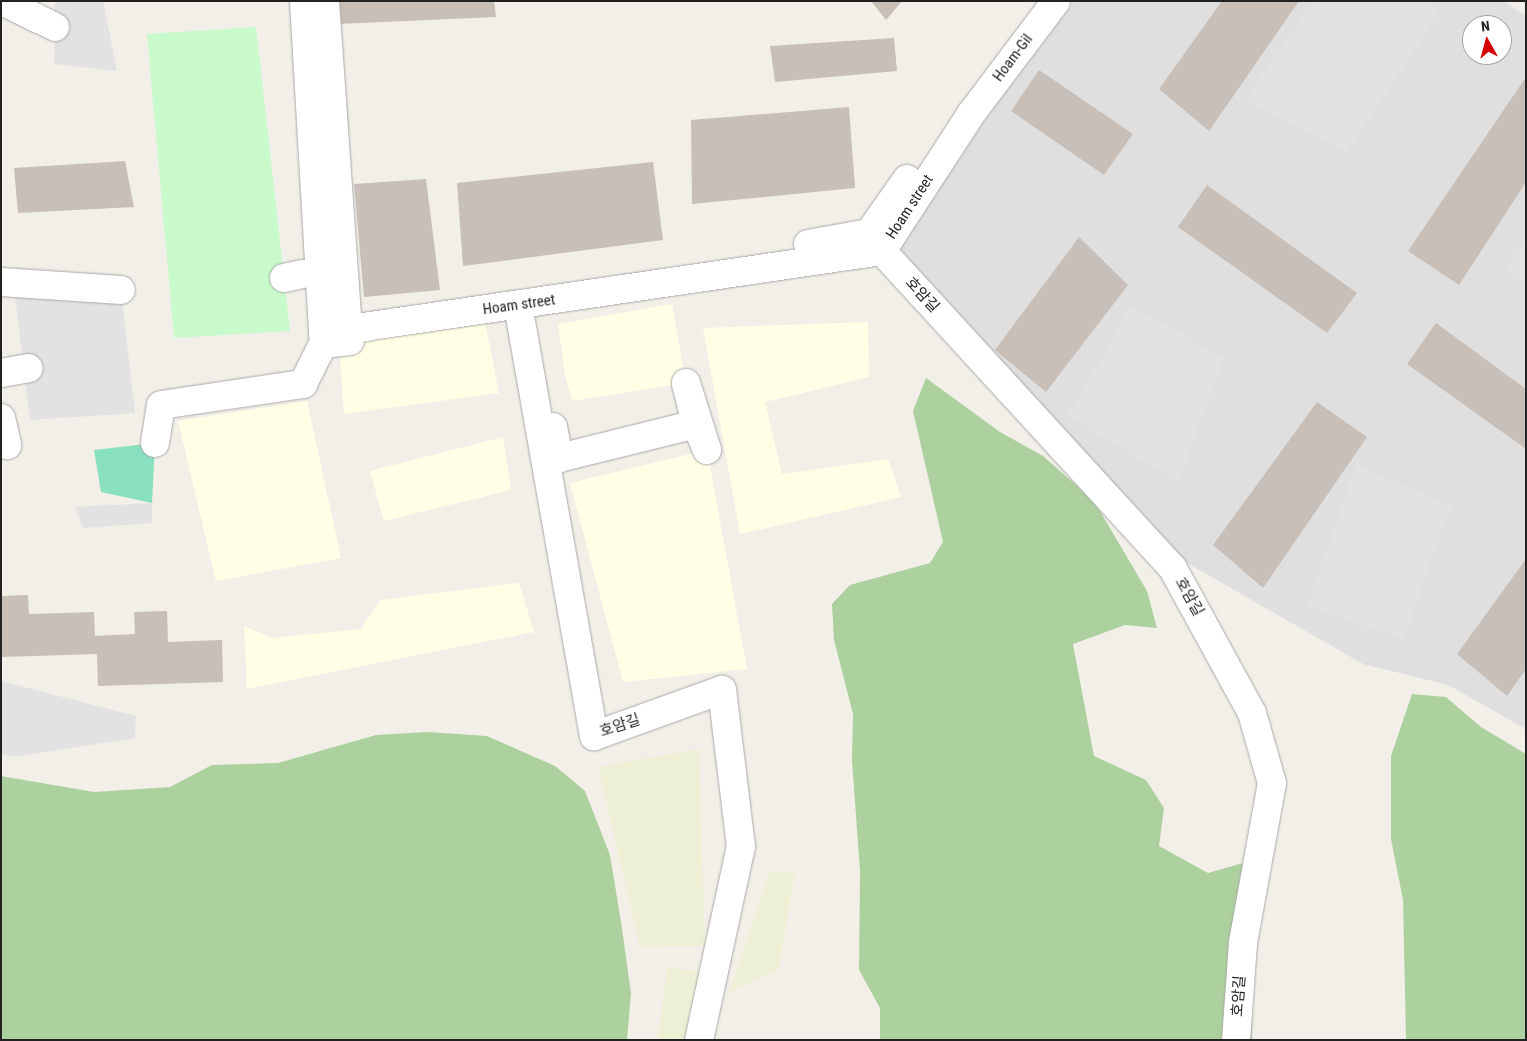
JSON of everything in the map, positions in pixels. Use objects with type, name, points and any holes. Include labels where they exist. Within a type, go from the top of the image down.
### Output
[{"type":"street","points":[[2,1],[54,27]]},
{"type":"street","name":"Hoam street","points":[[304,1],[323,333],[518,305],[878,261],[971,114]]},
{"type":"street","points":[[325,1],[348,330],[869,233],[1034,1]]},
{"type":"street","name":"Hoam-Gil","points":[[971,114],[1056,1]]},
{"type":"street","points":[[293,36],[289,65],[294,276],[307,341],[323,344],[508,320],[540,506]]},
{"type":"street","points":[[696,424],[559,458],[534,320],[878,261]]},
{"type":"street","name":"호암길","points":[[878,261],[1172,567],[1252,713],[1272,783],[1243,944],[1236,1040]]},
{"type":"street","points":[[1,282],[122,290]]},
{"type":"street","name":"호암길","points":[[518,305],[594,736],[722,690],[741,846],[699,1040]]},
{"type":"street","points":[[155,443],[161,405],[303,384],[323,344]]},
{"type":"street","points":[[1,373],[29,368]]},
{"type":"street","points":[[1,418],[7,445]]},
{"type":"shaded area","points":[[55,1],[103,1],[117,71],[54,64]]},
{"type":"shaded area","points":[[1075,1],[1504,1],[1526,16],[1526,729],[1448,685],[1363,664],[1182,560],[898,252],[983,123]]},
{"type":"shaded area","points":[[1313,1],[1420,1],[1439,12],[1346,152],[1245,101]]},
{"type":"shaded area","points":[[1526,242],[1526,287],[1506,269]]},
{"type":"shaded area","points":[[13,280],[121,290],[135,413],[30,420]]},
{"type":"shaded area","points":[[672,304],[686,383],[572,401],[565,375],[558,324]]},
{"type":"shaded area","points":[[1132,306],[1223,358],[1179,483],[1068,415]]},
{"type":"shaded area","points":[[485,322],[499,393],[344,414],[339,345]]},
{"type":"shaded area","points":[[868,322],[869,377],[765,402],[782,474],[888,459],[901,497],[740,534],[703,328]]},
{"type":"shaded area","points":[[307,401],[341,558],[216,581],[178,421]]},
{"type":"shaded area","points":[[503,437],[511,490],[384,521],[370,471]]},
{"type":"shaded area","points":[[707,450],[747,669],[623,682],[570,483]]},
{"type":"shaded area","points":[[1356,464],[1451,506],[1403,639],[1307,606]]},
{"type":"shaded area","points":[[152,503],[152,523],[83,528],[75,507]]},
{"type":"shaded area","points":[[519,583],[534,632],[247,689],[244,626],[272,638],[361,629],[380,600]]},
{"type":"shaded area","points":[[1,681],[136,716],[135,738],[14,757],[1,754]]},
{"type":"shaded area","points":[[699,749],[705,946],[640,947],[598,767]]},
{"type":"shaded area","points":[[770,871],[795,873],[779,969],[729,992]]},
{"type":"shaded area","points":[[667,967],[724,975],[713,1040],[658,1040]]},
{"type":"green space","points":[[256,27],[290,331],[174,338],[147,34]]},
{"type":"green space","points":[[926,378],[1000,432],[1043,456],[1094,501],[1147,591],[1157,628],[1125,625],[1073,644],[1094,756],[1146,780],[1164,808],[1159,846],[1208,873],[1250,861],[1268,881],[1251,959],[1252,1040],[880,1040],[880,1008],[859,970],[860,872],[852,760],[853,714],[834,640],[832,604],[850,585],[930,563],[943,542],[913,411]]},
{"type":"green space","points":[[155,443],[152,503],[101,492],[94,450]]},
{"type":"green space","points":[[1412,694],[1446,697],[1481,727],[1526,754],[1526,1040],[1406,1040],[1403,900],[1391,839],[1391,756]]},
{"type":"green space","points":[[427,732],[487,736],[555,766],[585,791],[610,855],[631,993],[627,1040],[1,1040],[1,776],[94,792],[170,787],[212,765],[278,763],[376,735]]},
{"type":"building","points":[[337,1],[494,1],[496,17],[338,24]]},
{"type":"building","points":[[871,1],[902,1],[886,20]]},
{"type":"building","points":[[1222,1],[1299,1],[1209,131],[1159,89]]},
{"type":"building","points":[[894,38],[897,71],[775,82],[770,46]]},
{"type":"building","points":[[1039,70],[1133,134],[1104,175],[1011,111]]},
{"type":"building","points":[[1526,77],[1526,182],[1459,285],[1408,251]]},
{"type":"building","points":[[849,107],[855,188],[692,204],[691,120]]},
{"type":"building","points":[[125,161],[134,207],[18,213],[14,168]]},
{"type":"building","points":[[653,162],[663,240],[463,266],[457,183]]},
{"type":"building","points":[[426,179],[440,290],[364,297],[354,184]]},
{"type":"building","points":[[1207,185],[1357,293],[1327,333],[1178,227]]},
{"type":"building","points":[[1079,237],[1128,285],[1046,392],[995,350]]},
{"type":"building","points":[[1436,323],[1526,389],[1526,449],[1407,364]]},
{"type":"building","points":[[1317,402],[1367,437],[1263,588],[1213,545]]},
{"type":"building","points":[[1526,559],[1526,669],[1507,696],[1457,654]]},
{"type":"building","points":[[28,595],[29,614],[94,612],[95,636],[135,634],[134,612],[167,611],[168,642],[222,640],[223,682],[98,686],[97,654],[1,657],[2,596]]}]
